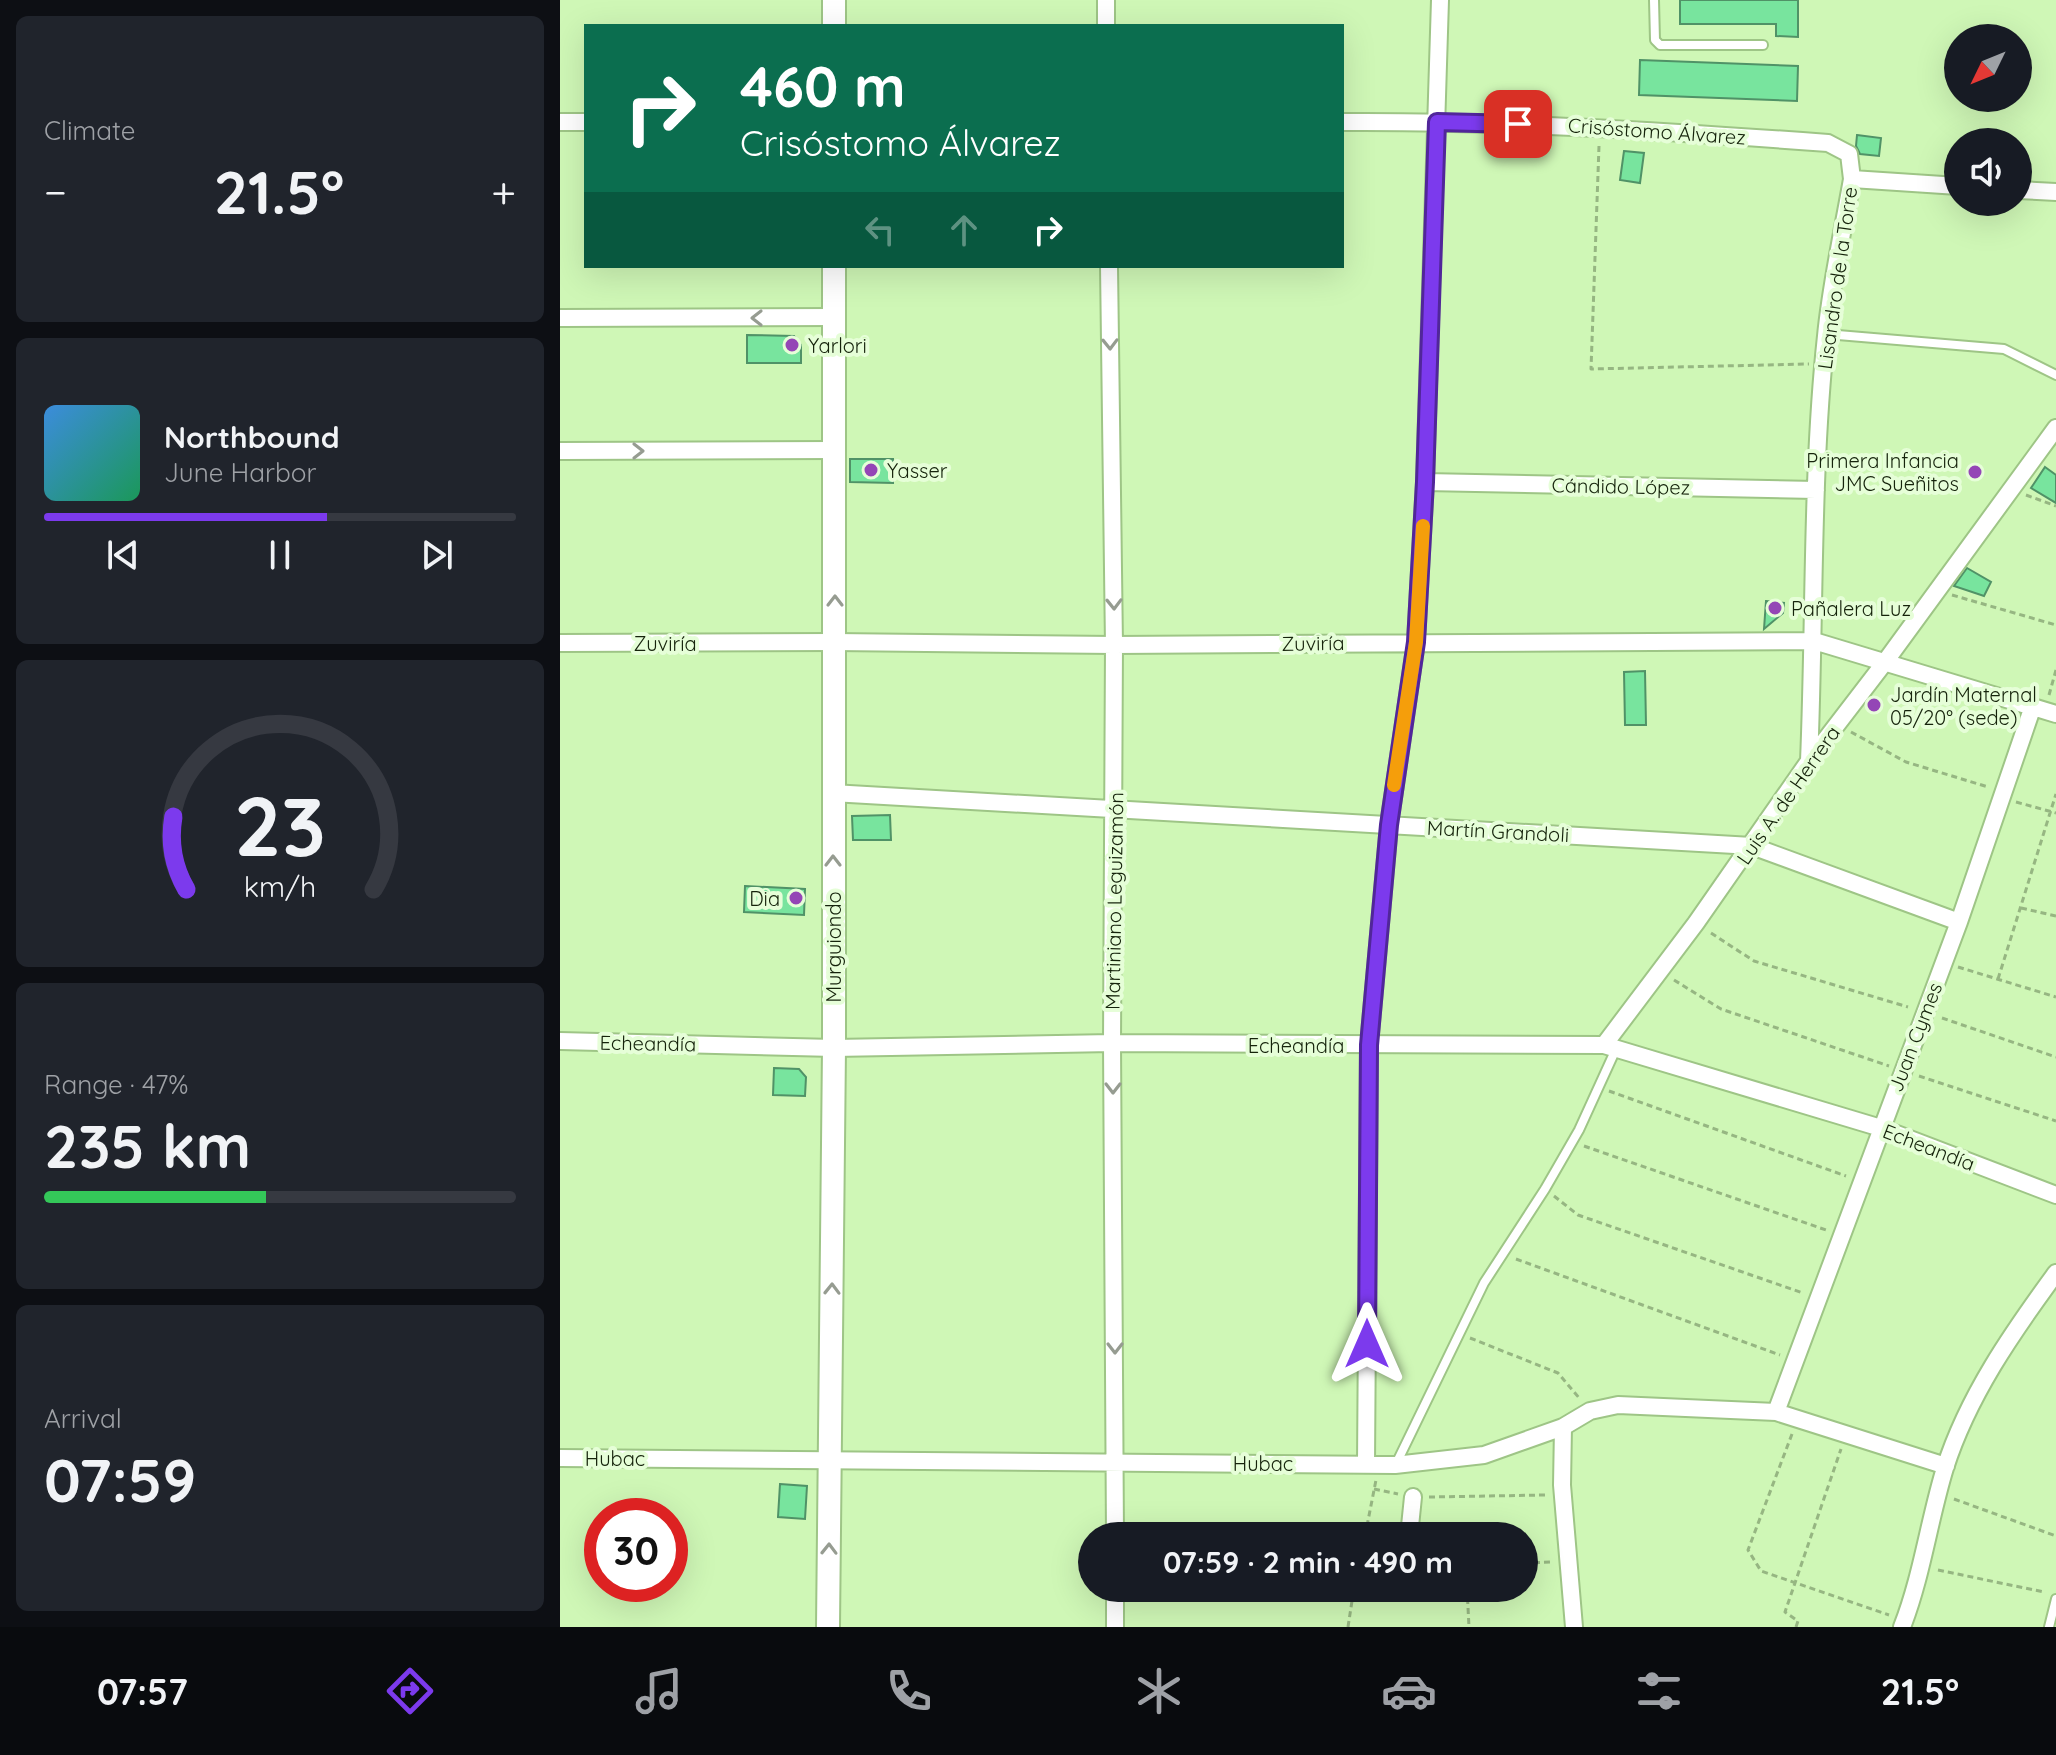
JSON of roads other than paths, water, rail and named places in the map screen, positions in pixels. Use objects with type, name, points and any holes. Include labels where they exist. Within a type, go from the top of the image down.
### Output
[{"type":"street","points":[[834,0],[834,24]]},
{"type":"street","points":[[1106,0],[1106,24]]},
{"type":"street","points":[[1380,1465],[1369,1045],[1389,825],[1416,642],[1425,482],[1440,0]]},
{"type":"street","points":[[560,122],[584,122]]},
{"type":"street","name":"Crisóstomo Álvarez","points":[[1344,122],[1600,127],[1828,143]]},
{"type":"street","name":"Lisandro de la Torre","points":[[1809,761],[1816,490],[1826,334],[1852,179],[1849,154],[1828,143]]},
{"type":"street","points":[[1852,179],[1944,185]]},
{"type":"street","points":[[2032,191],[2056,192]]},
{"type":"street","name":"Murguiondo","points":[[828,1627],[834,1048],[834,268]]},
{"type":"street","name":"Martiniano Leguizamón","points":[[1109,268],[1115,809],[1112,1043],[1115,1522]]},
{"type":"street","points":[[560,318],[835,317]]},
{"type":"street","name":"Luis A. de Herrera","points":[[1610,1047],[1809,761],[2056,428]]},
{"type":"street","points":[[560,451],[836,450]]},
{"type":"street","name":"Cándido López","points":[[1425,482],[1816,490]]},
{"type":"street","name":"Zuviría","points":[[560,643],[1114,645],[1814,641],[2044,710]]},
{"type":"street","name":"Juan Cymes","points":[[1776,1412],[1959,922],[2002,795],[2044,710]]},
{"type":"street","name":"Martín Grandoli","points":[[832,793],[1752,846],[1959,922]]},
{"type":"street","name":"Echeandía","points":[[560,1041],[834,1048],[1112,1043],[1610,1047],[1881,1128],[2056,1195]]},
{"type":"street","points":[[1903,1624],[1946,1466],[1974,1401],[2007,1340],[2056,1273]]},
{"type":"street","name":"Hubac","points":[[560,1458],[1380,1465],[1484,1455],[1563,1427],[1590,1411],[1618,1405],[1776,1412],[1946,1466]]},
{"type":"street","points":[[1563,1427],[1563,1494],[1574,1627]]},
{"type":"street","points":[[1410,1522],[1413,1497]]},
{"type":"street","points":[[1115,1602],[1115,1627]]},
{"type":"lane","points":[[1654,0],[1655,40],[1660,45],[1763,45]]},
{"type":"lane","points":[[1826,334],[2004,349],[2056,375]]},
{"type":"lane","points":[[1380,1465],[1459,1333],[1484,1283],[1572,1142],[1599,1087],[1610,1047]]},
{"type":"lane","points":[[2049,1627],[2056,1597]]},
{"type":"place","name":"Yarlori","points":[[792,345]]},
{"type":"place","name":"Yasser","points":[[871,470]]},
{"type":"place","name":"Primera Infancia JMC Sueñitos","points":[[1975,472]]},
{"type":"place","name":"Pañalera Luz","points":[[1775,608]]},
{"type":"place","name":"Jardín Maternal 05/20° (sede)","points":[[1874,705]]},
{"type":"place","name":"Dia","points":[[796,898]]}]
